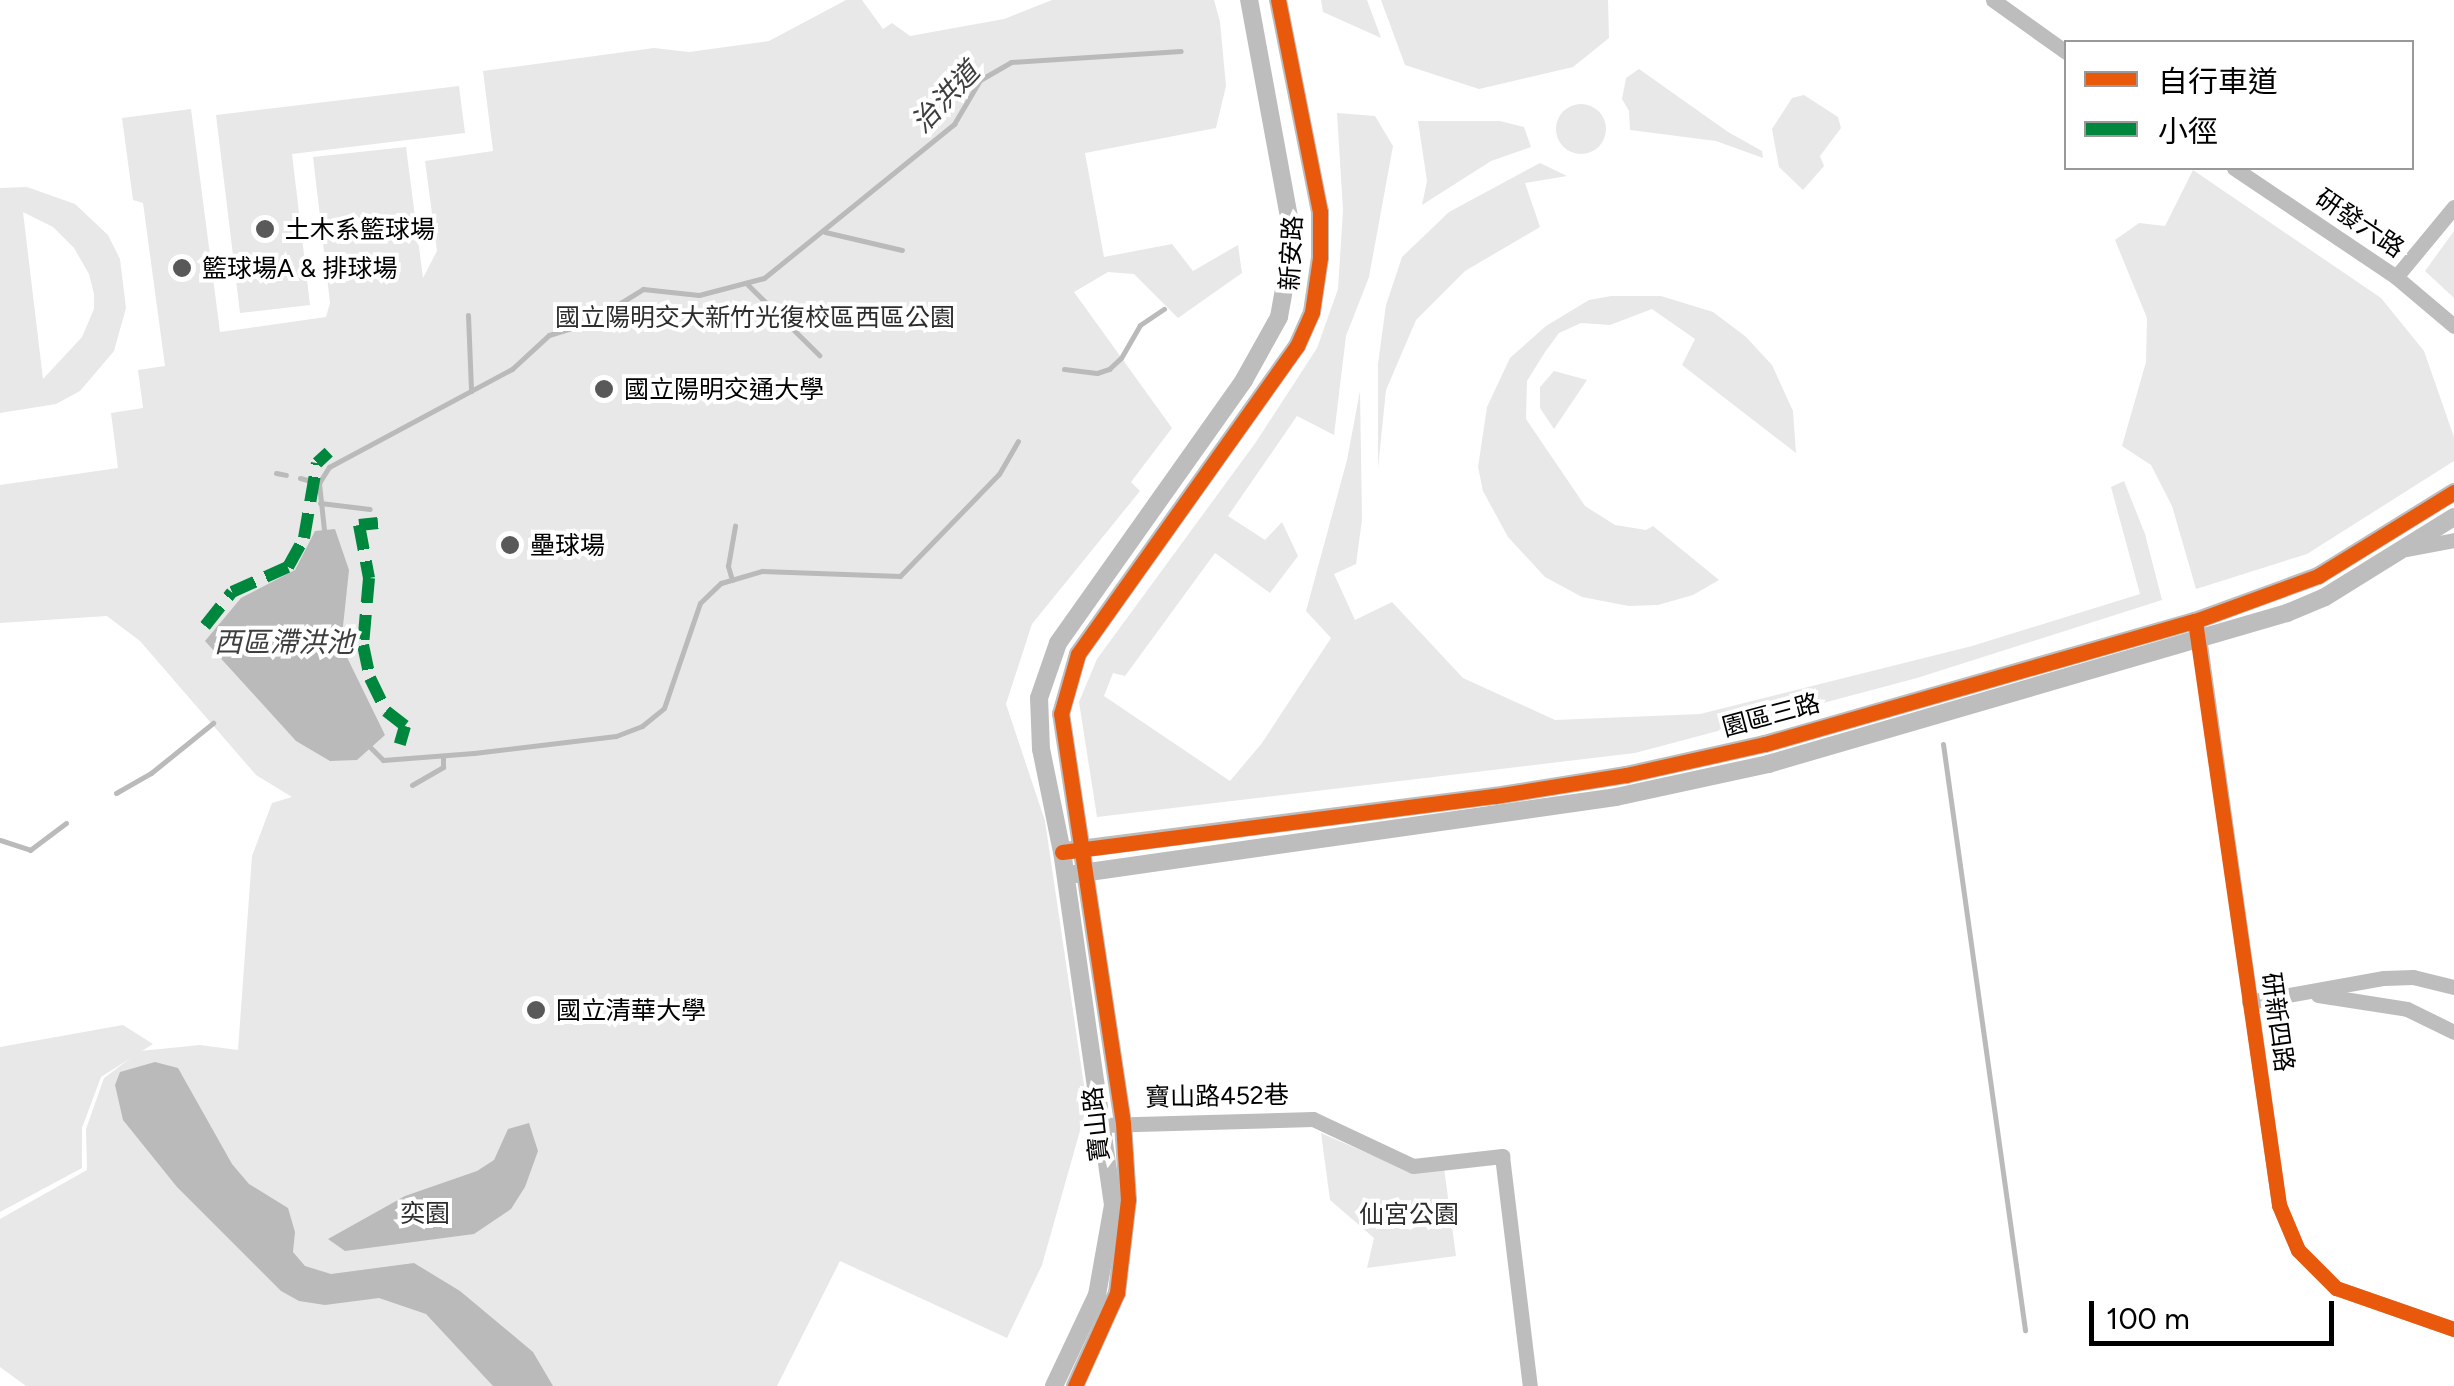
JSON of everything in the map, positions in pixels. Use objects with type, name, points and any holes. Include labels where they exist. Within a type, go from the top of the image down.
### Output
[{"type":"street","name":"新安路","points":[[1062,852],[1038,719],[1046,669],[1074,619],[1244,380],[1279,317],[1286,294],[1294,239],[1249,0]]},
{"type":"street","name":"新安路","points":[[1081,848],[1061,714],[1067,681],[1078,654],[1297,346],[1312,312],[1320,212],[1278,0]]},
{"type":"street","points":[[1993,0],[2064,51]]},
{"type":"street","name":"研發六路","points":[[2237,170],[2396,277],[2454,326]]},
{"type":"street","points":[[2396,277],[2454,206]]},
{"type":"street","name":"園區三路","points":[[1065,875],[1616,797],[1768,764],[2198,630],[2318,576],[2454,492]]},
{"type":"street","name":"園區三路","points":[[1062,852],[1626,776],[1765,744],[2325,597],[2454,517]]},
{"type":"street","points":[[2402,550],[2454,540]]},
{"type":"street","name":"研新四路","points":[[2198,630],[2280,1205],[2298,1250],[2336,1288],[2454,1330]]},
{"type":"street","name":"寶山路","points":[[1074,1386],[1116,1293],[1128,1200],[1123,1123],[1081,848]]},
{"type":"street","name":"寶山路","points":[[1054,1386],[1096,1294],[1108,1244],[1112,1204],[1062,852]]},
{"type":"street","points":[[2249,1002],[2384,978],[2414,977],[2454,987]]},
{"type":"street","points":[[2309,994],[2407,1009],[2454,1032]]},
{"type":"street","name":"寶山路452巷","points":[[1101,1125],[1312,1119],[1412,1166],[1502,1156],[1530,1386]]},
{"type":"green space","points":[[846,0],[862,0],[883,29],[892,23],[910,36],[1004,19],[1052,0],[1214,0],[1220,22],[1226,86],[1216,128],[1085,153],[1104,257],[1172,244],[1193,271],[1238,245],[1242,273],[1178,318],[1134,274],[1108,272],[1074,292],[1172,428],[1131,482],[1140,491],[1032,624],[1006,704],[1045,821],[1087,1106],[1042,1265],[1007,1338],[840,1261],[777,1386],[26,1386],[0,1367],[0,1219],[87,1170],[86,1129],[104,1078],[140,1051],[200,1045],[238,1050],[252,856],[272,803],[292,797],[256,775],[140,641],[107,616],[0,623],[0,485],[118,468],[111,413],[143,408],[138,370],[165,366],[143,203],[133,200],[122,118],[191,109],[220,332],[326,317],[330,303],[313,157],[406,147],[423,278],[437,251],[425,161],[493,151],[483,71],[654,48],[689,52],[769,41]]},
{"type":"green space","points":[[1321,0],[1367,0],[1381,38],[1323,12]]},
{"type":"green space","points":[[1381,0],[1608,0],[1609,38],[1573,67],[1479,89],[1405,65]]},
{"type":"green space","points":[[1639,69],[1728,132],[1762,151],[1763,158],[1716,141],[1630,130],[1629,111],[1622,99],[1626,78]]},
{"type":"green space","name":"土木系籃球場","points":[[459,86],[465,133],[292,154],[310,305],[240,313],[216,115]]},
{"type":"green space","points":[[1804,95],[1838,117],[1841,128],[1820,156],[1824,166],[1803,190],[1779,167],[1772,129],[1792,98]]},
{"type":"green space","points":[[1581,104],[1598,112],[1606,129],[1598,146],[1581,154],[1564,146],[1556,129],[1564,112]]},
{"type":"green space","points":[[1337,113],[1375,116],[1393,146],[1369,277],[1346,336],[1334,435],[1297,416],[1228,516],[1265,540],[1282,522],[1298,556],[1270,593],[1215,553],[1125,676],[1113,673],[1104,696],[1230,781],[1262,743],[1331,638],[1306,611],[1347,460],[1360,391],[1362,520],[1356,564],[1334,574],[1355,620],[1392,602],[1463,678],[1555,720],[1700,714],[1972,646],[2140,594],[2111,487],[2124,481],[2145,534],[2162,600],[1917,678],[1635,753],[1097,817],[1079,702],[1097,659],[1256,442],[1317,348],[1338,289],[1343,210]]},
{"type":"green space","points":[[1418,121],[1500,121],[1524,127],[1531,147],[1491,161],[1422,205],[1427,181]]},
{"type":"green space","points":[[1540,163],[1567,176],[1525,183],[1540,227],[1465,271],[1416,320],[1386,390],[1378,468],[1378,364],[1386,305],[1402,257],[1449,212]]},
{"type":"green space","points":[[2193,170],[2381,298],[2424,351],[2454,437],[2454,461],[2307,554],[2196,589],[2172,506],[2151,465],[2122,446],[2146,362],[2147,318],[2115,240],[2139,223],[2165,226]]},
{"type":"green space","points":[[27,187],[75,204],[108,235],[120,259],[126,308],[114,351],[80,391],[56,404],[0,413],[0,188]],"holes":[[[23,212],[53,227],[74,248],[89,274],[94,309],[82,337],[43,379]]]},
{"type":"green space","points":[[2454,231],[2454,298],[2425,271]]},
{"type":"green space","points":[[1661,296],[1713,312],[1745,336],[1772,365],[1793,411],[1796,453],[1682,365],[1695,339],[1652,309],[1610,325],[1581,323],[1559,333],[1545,352],[1527,381],[1526,419],[1585,506],[1615,525],[1646,530],[1653,526],[1719,580],[1693,595],[1658,605],[1629,606],[1582,597],[1545,577],[1508,537],[1483,491],[1478,467],[1487,407],[1510,358],[1546,326],[1589,300]]},
{"type":"green space","points":[[1554,371],[1587,380],[1554,429],[1540,408],[1540,387]]},
{"type":"green space","points":[[123,1025],[153,1044],[101,1077],[82,1128],[82,1168],[0,1212],[0,1047]]},
{"type":"green space","name":"仙宮公園","points":[[1321,1133],[1413,1173],[1444,1168],[1456,1256],[1367,1268],[1374,1238],[1330,1200]]},
{"type":"water","name":"西區滯洪池","points":[[335,529],[349,570],[341,645],[385,735],[357,760],[330,761],[296,741],[205,641],[241,598],[295,570],[315,531]]},
{"type":"water","points":[[155,1062],[178,1068],[232,1164],[249,1184],[288,1208],[295,1232],[293,1252],[305,1266],[331,1274],[414,1263],[460,1291],[533,1352],[553,1386],[493,1386],[426,1314],[379,1298],[325,1305],[299,1301],[281,1291],[177,1187],[123,1120],[115,1085],[120,1072]]},
{"type":"water","points":[[529,1123],[538,1151],[525,1187],[511,1209],[474,1234],[345,1251],[328,1239],[405,1196],[477,1171],[494,1160],[508,1129]]},
{"type":"waterway","name":"治洪道","points":[[324,530],[319,483],[329,467],[512,369],[549,335],[588,323],[643,289],[699,295],[764,278],[954,124],[980,80],[1011,62],[1181,51]]},
{"type":"waterway","name":"治洪道","points":[[825,232],[902,250]]},
{"type":"waterway","name":"治洪道","points":[[746,283],[819,355]]},
{"type":"waterway","points":[[1064,369],[1097,373],[1109,369],[1121,358],[1140,325],[1164,309]]},
{"type":"waterway","name":"治洪道","points":[[468,315],[471,391]]},
{"type":"waterway","name":"治洪道","points":[[371,748],[383,760],[474,753],[616,736],[642,726],[664,708],[700,603],[721,583],[762,571],[900,576],[999,474],[1018,441]]},
{"type":"waterway","name":"治洪道","points":[[276,473],[286,475]]},
{"type":"waterway","name":"治洪道","points":[[300,478],[319,483]]},
{"type":"waterway","name":"治洪道","points":[[320,503],[370,509]]},
{"type":"waterway","name":"治洪道","points":[[732,580],[728,566],[735,526]]},
{"type":"waterway","points":[[116,793],[151,773],[213,723]]},
{"type":"waterway","points":[[1943,744],[2025,1330]]},
{"type":"waterway","name":"治洪道","points":[[412,785],[443,767],[443,756]]},
{"type":"waterway","points":[[0,840],[30,850],[66,823]]},
{"type":"marked path","points":[[205,626],[232,592],[288,567],[304,538],[317,463],[329,452]]},
{"type":"marked path","points":[[378,523],[359,525],[369,578],[363,645],[370,678],[386,711],[405,726],[400,744]]},
{"type":"cycle path","points":[[1075,1386],[1117,1293],[1128,1200],[1123,1123],[1061,714],[1078,654],[1297,346],[1312,312],[1320,258],[1320,212],[1278,0]]},
{"type":"cycle path","points":[[1062,852],[1495,796],[1626,775],[1765,744],[2195,621],[2318,576],[2454,492]]},
{"type":"cycle path","points":[[2195,621],[2279,1205],[2298,1250],[2336,1288],[2454,1329]]},
{"type":"place","name":"土木系籃球場","points":[[265,229]]},
{"type":"place","name":"籃球場A & 排球場","points":[[182,268]]},
{"type":"place","name":"國立陽明交通大學","points":[[604,389]]},
{"type":"place","name":"壘球場","points":[[510,545]]},
{"type":"place","name":"國立清華大學","points":[[536,1010]]},
{"type":"park label","name":"國立陽明交大新竹光復校區西區公園","points":[[755,317]]},
{"type":"park label","name":"奕園","points":[[425,1213]]}]
